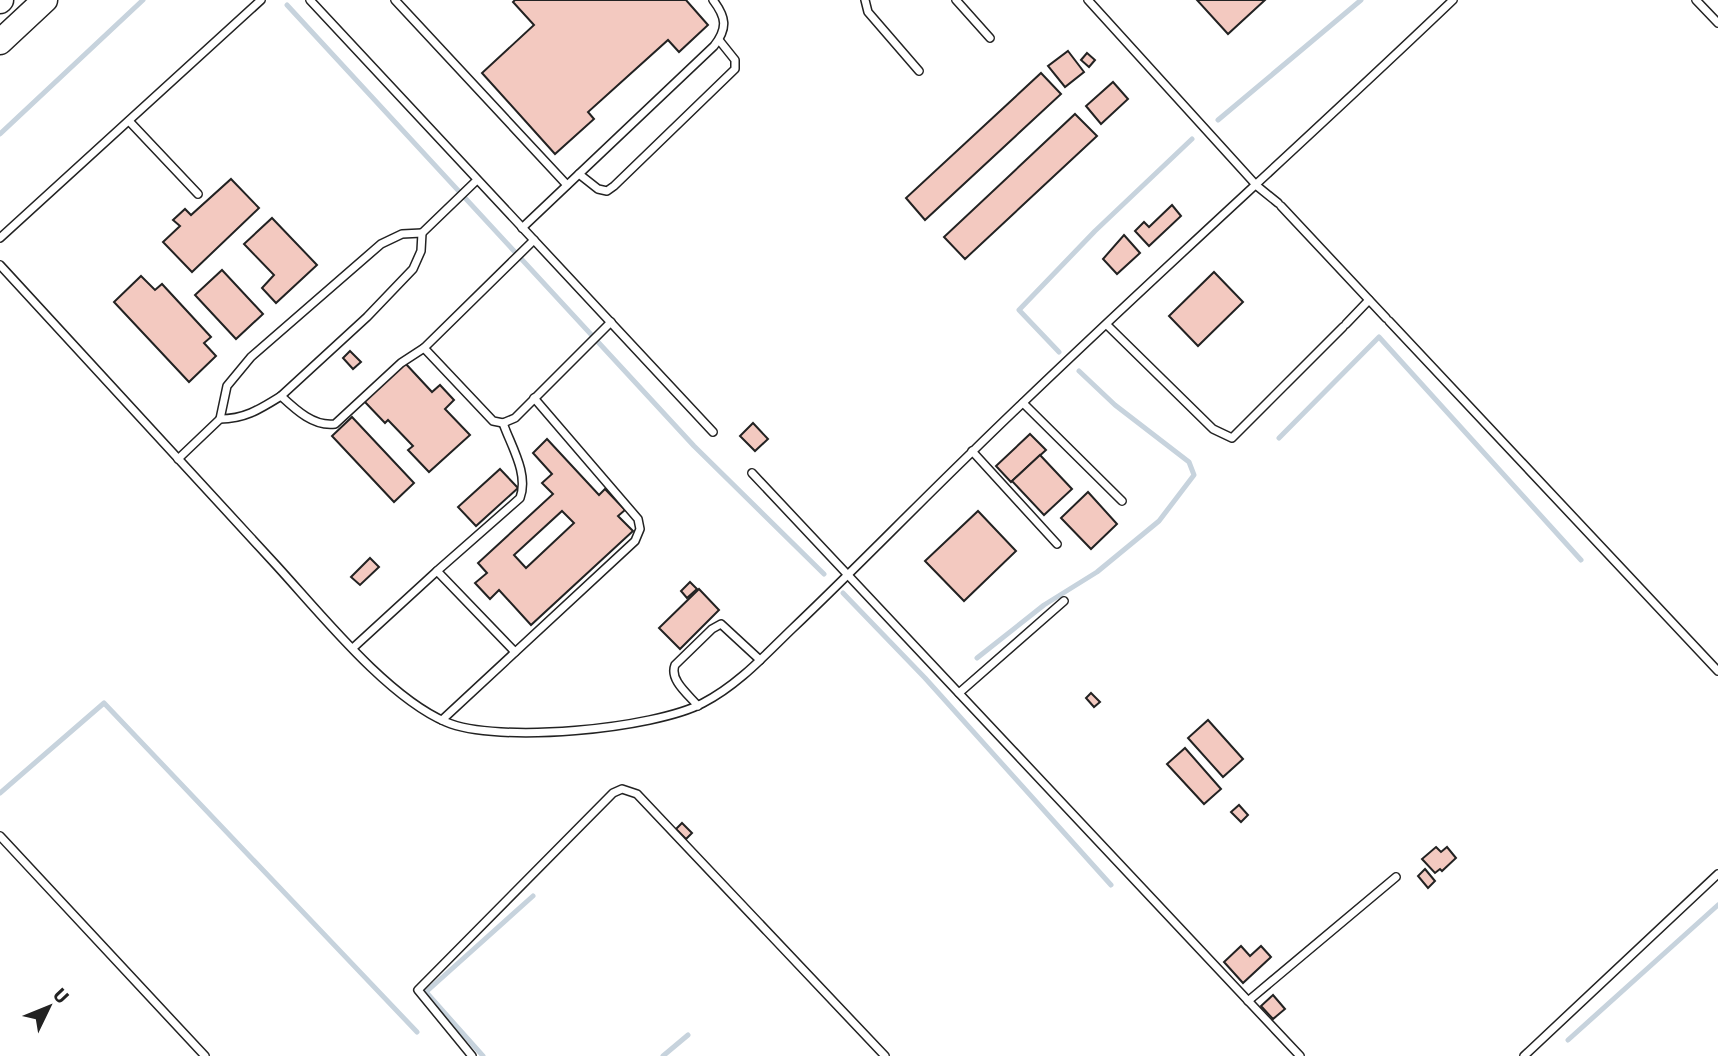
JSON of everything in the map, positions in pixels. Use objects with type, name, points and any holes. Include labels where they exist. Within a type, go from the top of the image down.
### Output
[{"type":"highway","points":[[0,42],[45,0]]},
{"type":"lane","points":[[0,238],[261,0]]},
{"type":"lane","points":[[310,0],[713,432]]},
{"type":"lane","points":[[395,0],[567,185]]},
{"type":"lane","points":[[522,228],[719,40],[725,29],[725,20],[713,0]]},
{"type":"lane","points":[[865,0],[868,12],[919,71]]},
{"type":"lane","points":[[956,0],[990,38]]},
{"type":"lane","points":[[1087,0],[1257,186],[1279,204],[1718,671]]},
{"type":"lane","points":[[0,265],[354,647],[396,688],[442,720],[465,729],[545,731],[629,723],[674,715],[698,706],[723,691],[760,660],[1023,403],[1453,0]]},
{"type":"lane","points":[[1696,0],[1718,23]]},
{"type":"lane","points":[[579,174],[598,189],[607,191],[643,159],[734,69],[735,60],[719,40]]},
{"type":"lane","points":[[129,121],[198,194]]},
{"type":"lane","points":[[178,459],[220,419],[227,386],[250,357],[382,244],[402,234],[422,233],[477,180]]},
{"type":"lane","points":[[220,419],[237,419],[253,414],[281,396],[367,317],[412,269],[421,251],[422,233]]},
{"type":"lane","points":[[281,396],[312,419],[324,425],[335,424],[401,363],[424,348],[534,240]]},
{"type":"lane","points":[[1107,325],[1213,429],[1232,438],[1369,300]]},
{"type":"lane","points":[[424,348],[493,421],[503,423],[515,418],[611,322]]},
{"type":"lane","points":[[442,720],[635,541],[640,529],[638,519],[534,398]]},
{"type":"lane","points":[[1023,403],[1122,501]]},
{"type":"lane","points":[[354,647],[520,498],[524,487],[522,474],[503,423]]},
{"type":"lane","points":[[972,452],[1057,544]]},
{"type":"lane","points":[[752,473],[1300,1056]]},
{"type":"lane","points":[[437,571],[515,652]]},
{"type":"lane","points":[[959,693],[1064,601]]},
{"type":"lane","points":[[698,706],[676,680],[673,671],[675,665],[712,628],[722,624],[760,660]]},
{"type":"lane","points":[[472,1056],[418,990],[613,793],[622,789],[638,794],[885,1056]]},
{"type":"lane","points":[[0,835],[205,1056]]},
{"type":"lane","points":[[1524,1056],[1718,874]]},
{"type":"lane","points":[[1248,1002],[1396,877]]},
{"type":"building","points":[[686,0],[708,25],[679,52],[668,40],[588,112],[594,119],[555,154],[482,73],[534,25],[513,2]]},
{"type":"building","points":[[1197,0],[1265,0],[1228,34]]},
{"type":"building","points":[[1068,51],[1084,72],[1065,87],[1048,66]]},
{"type":"building","points":[[1087,53],[1095,60],[1089,67],[1081,60]]},
{"type":"building","points":[[1041,73],[1061,94],[925,220],[906,198]]},
{"type":"building","points":[[1113,82],[1128,99],[1101,124],[1086,106]]},
{"type":"building","points":[[1075,114],[1097,136],[965,259],[944,237]]},
{"type":"building","points":[[231,179],[259,208],[192,272],[163,242],[180,226],[173,220],[185,209],[191,215]]},
{"type":"building","points":[[1172,205],[1181,216],[1149,246],[1135,231],[1144,222],[1149,227]]},
{"type":"building","points":[[272,218],[317,265],[276,303],[262,288],[274,275],[244,244]]},
{"type":"building","points":[[1124,235],[1140,253],[1117,274],[1103,259]]},
{"type":"building","points":[[222,270],[263,314],[236,339],[195,295]]},
{"type":"building","points":[[1214,272],[1243,302],[1198,346],[1169,316]]},
{"type":"building","points":[[141,276],[155,290],[162,284],[211,337],[204,343],[216,356],[189,382],[114,302]]},
{"type":"building","points":[[350,351],[361,362],[353,369],[343,358]]},
{"type":"building","points":[[405,363],[432,392],[440,385],[454,400],[445,409],[470,435],[429,472],[408,450],[413,446],[388,420],[385,423],[364,401]]},
{"type":"building","points":[[352,417],[414,483],[394,502],[332,436]]},
{"type":"building","points":[[753,423],[768,439],[755,451],[740,436]]},
{"type":"building","points":[[1030,434],[1046,450],[1011,482],[996,466]]},
{"type":"building","points":[[547,439],[599,495],[605,489],[625,510],[618,516],[633,531],[531,625],[499,590],[490,599],[475,583],[487,573],[478,563],[553,494],[542,483],[552,474],[533,453]],"holes":[[[562,511],[574,523],[526,568],[514,555]]]},
{"type":"building","points":[[1040,455],[1072,489],[1044,515],[1012,481]]},
{"type":"building","points":[[500,469],[518,488],[476,526],[458,507]]},
{"type":"building","points":[[1088,492],[1117,524],[1091,549],[1061,518]]},
{"type":"building","points":[[978,511],[1016,551],[964,601],[925,561]]},
{"type":"building","points":[[370,558],[379,567],[360,585],[351,577]]},
{"type":"building","points":[[690,582],[697,589],[687,598],[681,591]]},
{"type":"building","points":[[699,589],[719,610],[680,649],[659,628]]},
{"type":"building","points":[[1091,693],[1100,702],[1094,707],[1086,698]]},
{"type":"building","points":[[1208,720],[1243,759],[1223,777],[1188,738]]},
{"type":"building","points":[[1185,748],[1221,789],[1204,804],[1167,764]]},
{"type":"building","points":[[1239,805],[1248,815],[1241,822],[1231,812]]},
{"type":"building","points":[[682,823],[692,833],[686,839],[676,829]]},
{"type":"building","points":[[1436,847],[1441,852],[1447,847],[1456,858],[1442,871],[1440,869],[1435,873],[1422,859]]},
{"type":"building","points":[[1425,869],[1435,881],[1428,888],[1418,876]]},
{"type":"building","points":[[1241,946],[1250,956],[1261,946],[1271,957],[1243,983],[1224,962]]},
{"type":"building","points":[[1273,995],[1285,1009],[1273,1019],[1261,1006]]},
{"type":"waterway","points":[[0,134],[143,0]]},
{"type":"waterway","points":[[1218,120],[1361,0]]},
{"type":"waterway","points":[[287,5],[694,446],[824,574]]},
{"type":"waterway","points":[[1059,352],[1019,310],[1095,231],[1192,139]]},
{"type":"waterway","points":[[1279,438],[1379,337],[1581,560]]},
{"type":"waterway","points":[[977,658],[1044,605],[1097,572],[1159,521],[1194,475],[1189,462],[1115,405],[1079,371]]},
{"type":"waterway","points":[[843,593],[925,678],[1111,885]]},
{"type":"waterway","points":[[0,793],[104,703],[417,1032]]},
{"type":"waterway","points":[[483,1056],[426,992],[533,896]]},
{"type":"waterway","points":[[1568,1040],[1718,905]]},
{"type":"waterway","points":[[663,1056],[688,1035]]}]
